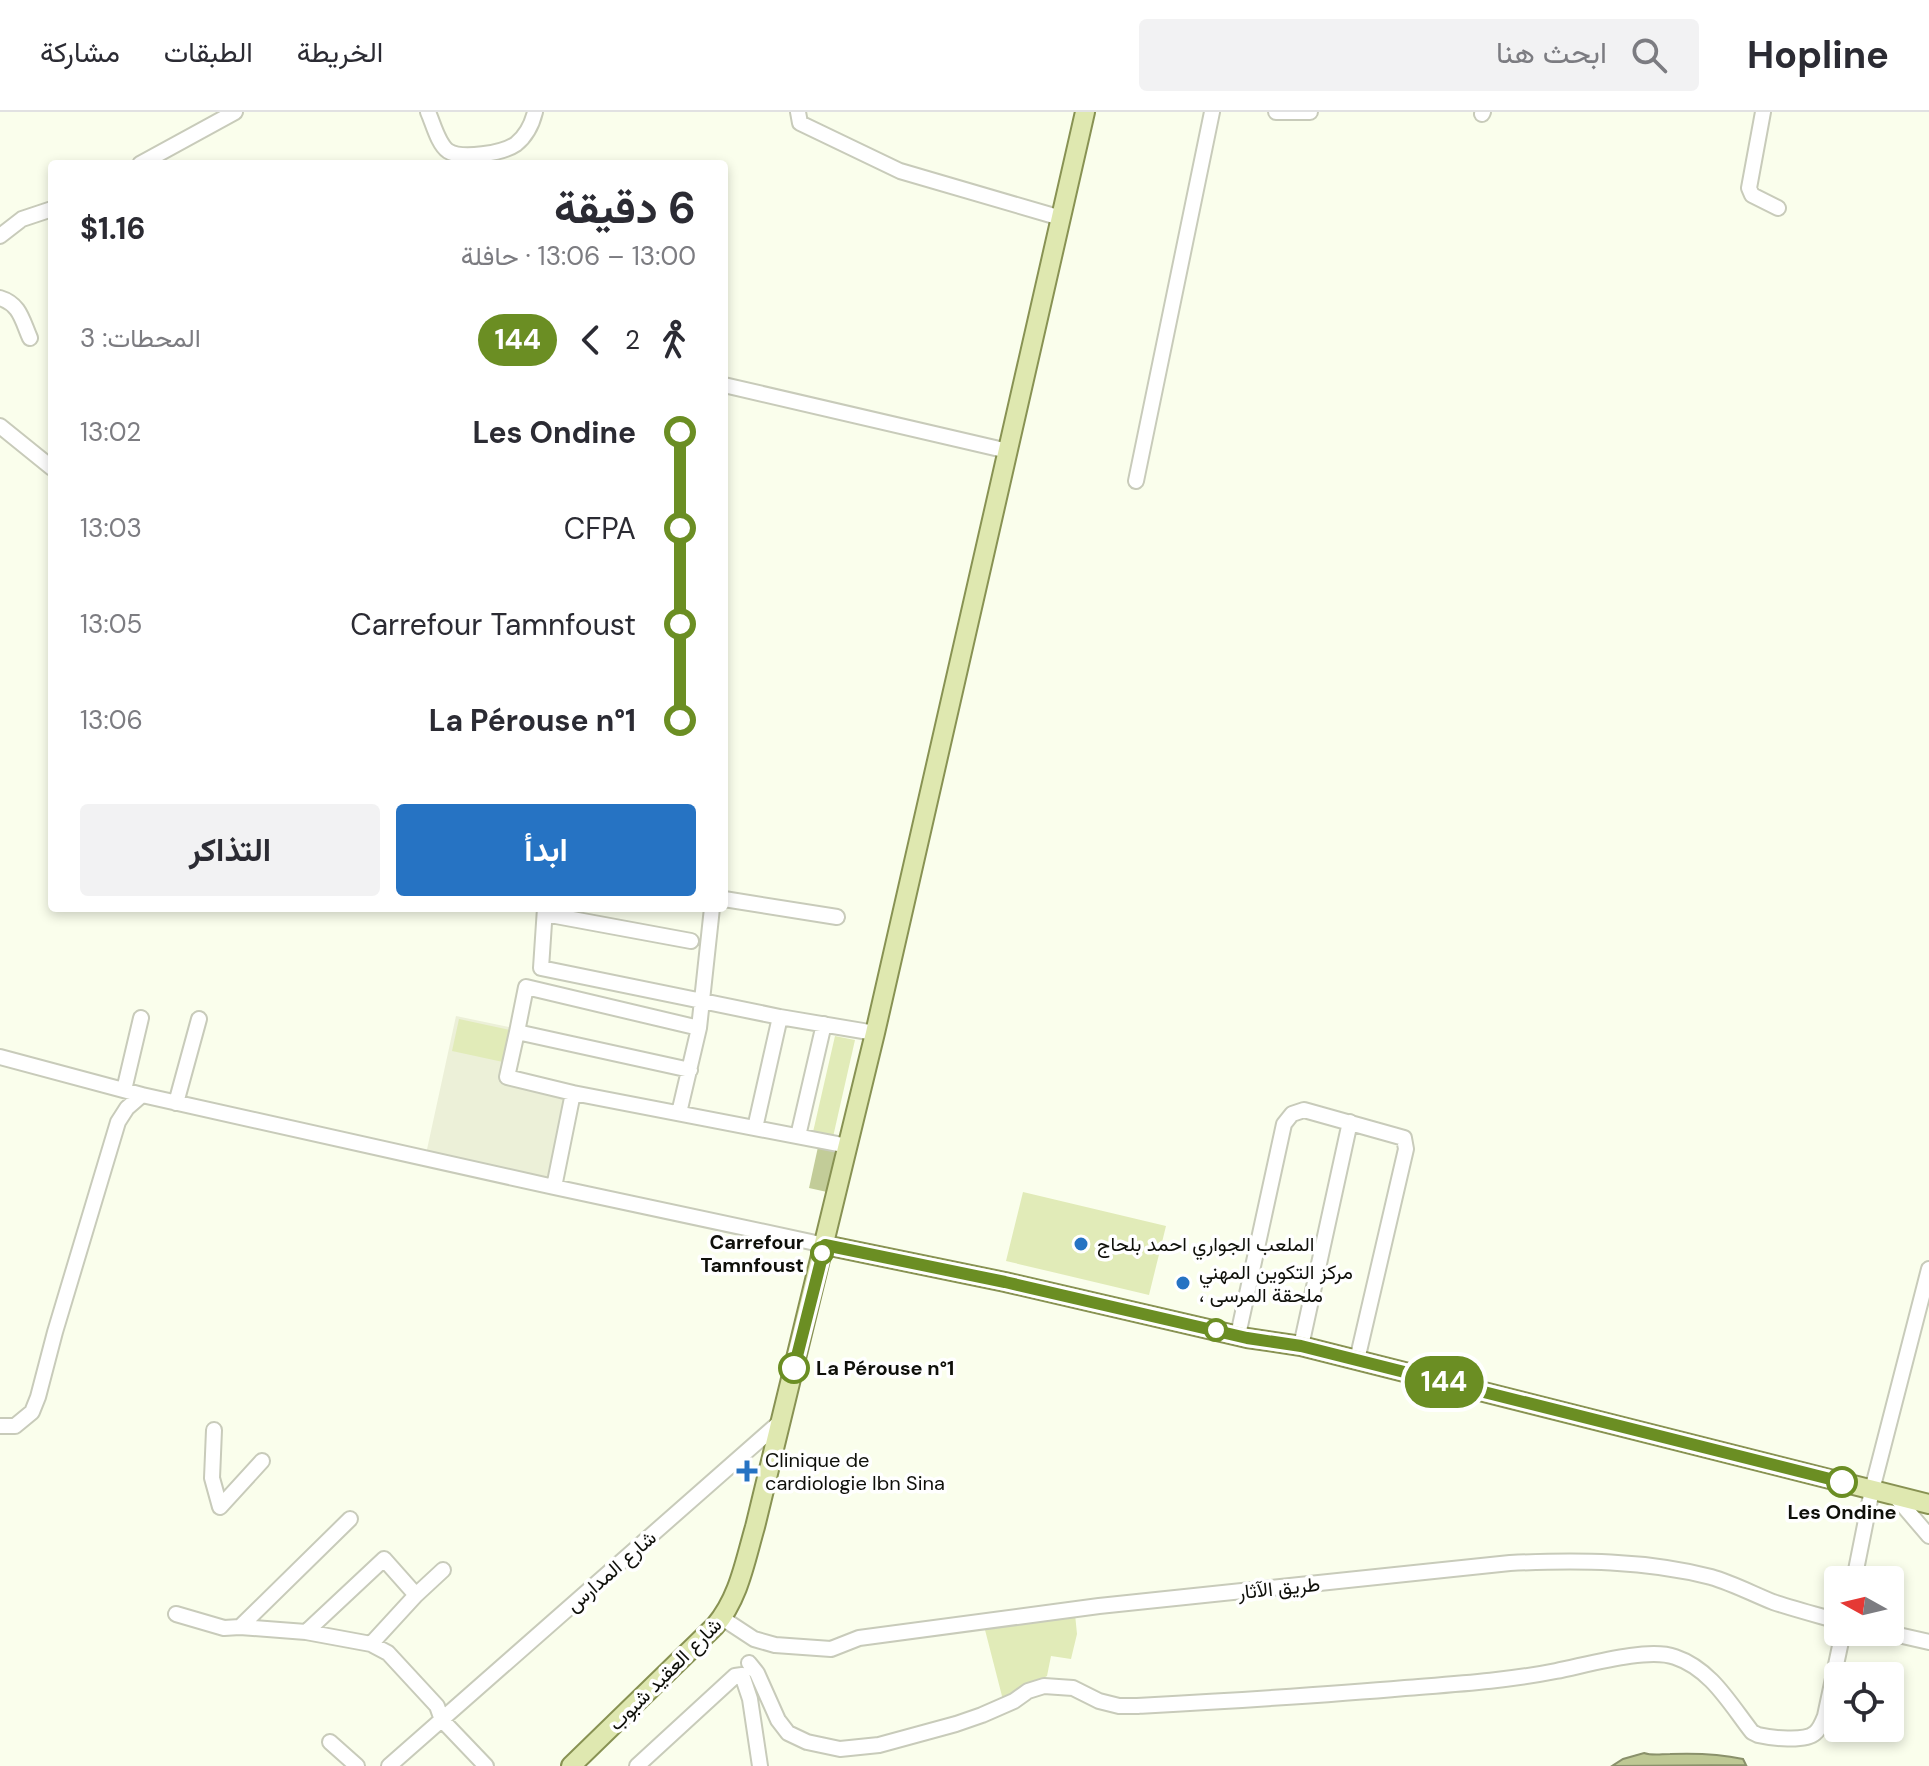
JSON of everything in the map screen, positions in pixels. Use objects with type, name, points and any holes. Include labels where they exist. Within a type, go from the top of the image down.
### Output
[{"type":"main road","name":"شارع العقيد شبوب","points":[[571,1766],[722,1618],[737,1590],[825,1245],[875,1033],[1085,112]]},
{"type":"main road","points":[[825,1245],[1301,1346],[1929,1504]]},
{"type":"street","points":[[147,160],[235,112]]},
{"type":"street","points":[[428,112],[444,148],[460,155],[501,150],[515,144],[526,133],[535,112]]},
{"type":"street","points":[[798,112],[800,123],[900,171],[1061,218]]},
{"type":"street","points":[[1136,481],[1212,112]]},
{"type":"street","points":[[1276,112],[1310,112]]},
{"type":"street","points":[[1763,112],[1749,188],[1752,195],[1778,208]]},
{"type":"street","points":[[0,236],[22,219],[48,210]]},
{"type":"street","points":[[0,298],[16,306],[30,338]]},
{"type":"street","points":[[728,386],[1008,451]]},
{"type":"street","points":[[0,426],[48,465]]},
{"type":"street","points":[[728,900],[837,917]]},
{"type":"street","points":[[545,912],[541,968],[780,1017],[875,1033]]},
{"type":"street","points":[[550,912],[691,941]]},
{"type":"street","points":[[679,1113],[699,1028],[712,912]]},
{"type":"street","points":[[699,1028],[526,987],[507,1077],[573,1093],[848,1146]]},
{"type":"street","points":[[755,1128],[780,1017]]},
{"type":"street","points":[[124,1090],[141,1018]]},
{"type":"street","points":[[176,1103],[199,1019]]},
{"type":"street","points":[[798,1136],[824,1024]]},
{"type":"street","points":[[517,1032],[690,1070]]},
{"type":"street","points":[[0,1057],[176,1103],[825,1245]]},
{"type":"street","points":[[554,1187],[573,1093]]},
{"type":"street","points":[[0,1426],[15,1426],[32,1412],[118,1122],[127,1108],[142,1095]]},
{"type":"street","points":[[1238,1335],[1284,1124],[1292,1114],[1304,1110],[1404,1138],[1406,1149],[1357,1360]]},
{"type":"street","points":[[1301,1346],[1350,1122]]},
{"type":"street","points":[[1857,1566],[1872,1490],[1929,1269]]},
{"type":"street","name":"شارع المدارس","points":[[389,1766],[780,1422]]},
{"type":"street","points":[[214,1430],[212,1478],[220,1507],[262,1461]]},
{"type":"street","points":[[1894,1495],[1929,1536]]},
{"type":"street","points":[[240,1627],[350,1519]]},
{"type":"street","points":[[306,1632],[384,1559],[416,1595]]},
{"type":"street","name":"طريق الآثار","points":[[722,1618],[754,1639],[775,1645],[831,1649],[859,1638],[1099,1606],[1510,1563],[1573,1561],[1669,1568],[1714,1578],[1776,1603],[1824,1617]]},
{"type":"street","points":[[371,1644],[443,1570]]},
{"type":"street","points":[[176,1614],[224,1628],[306,1632],[371,1644],[388,1653],[437,1706],[442,1720],[486,1766]]},
{"type":"street","points":[[1904,1636],[1929,1642]]},
{"type":"street","points":[[754,1639],[749,1670],[750,1699],[760,1766]]},
{"type":"street","points":[[749,1670],[788,1733],[807,1742],[840,1749],[879,1745],[956,1724],[1044,1686],[1073,1688],[1099,1701],[1137,1706],[1516,1679],[1653,1654],[1673,1656],[1706,1674],[1752,1732],[1766,1737],[1798,1738],[1809,1737],[1821,1725],[1840,1646]]},
{"type":"street","points":[[637,1766],[735,1676],[749,1670]]},
{"type":"street","points":[[330,1742],[357,1766]]},
{"type":"shaded area","points":[[456,1016],[514,1028],[502,1079],[572,1097],[551,1181],[426,1154]]},
{"type":"shaded area","points":[[459,1019],[510,1030],[503,1062],[452,1051]]},
{"type":"shaded area","points":[[835,1036],[855,1040],[833,1137],[813,1132]]},
{"type":"shaded area","points":[[818,1147],[837,1151],[827,1192],[809,1188]]},
{"type":"shaded area","points":[[1023,1192],[1166,1226],[1149,1295],[1006,1261]]},
{"type":"shaded area","points":[[1075,1614],[1077,1634],[1071,1659],[1051,1656],[1047,1676],[1003,1700],[984,1626]]},
{"type":"shaded area","points":[[1644,1753],[1725,1756],[1743,1759],[1746,1765],[1612,1766]]},
{"type":"bus line","name":"144","points":[[794,1368],[825,1245],[1005,1282],[1247,1338],[1301,1346],[1842,1482]]},
{"type":"place","name":"الملعب الجواري احمد بلحاج","points":[[1081,1244]]},
{"type":"place","name":"Carrefour Tamnfoust","points":[[822,1253]]},
{"type":"place","name":"مركز التكوين المهني ، ملحقة المرسى","points":[[1183,1283]]},
{"type":"place","name":"La Pérouse n°1","points":[[794,1368]]},
{"type":"place","name":"Clinique de cardiologie Ibn Sina","points":[[747,1471]]},
{"type":"place","name":"Les Ondine","points":[[1842,1482]]}]
